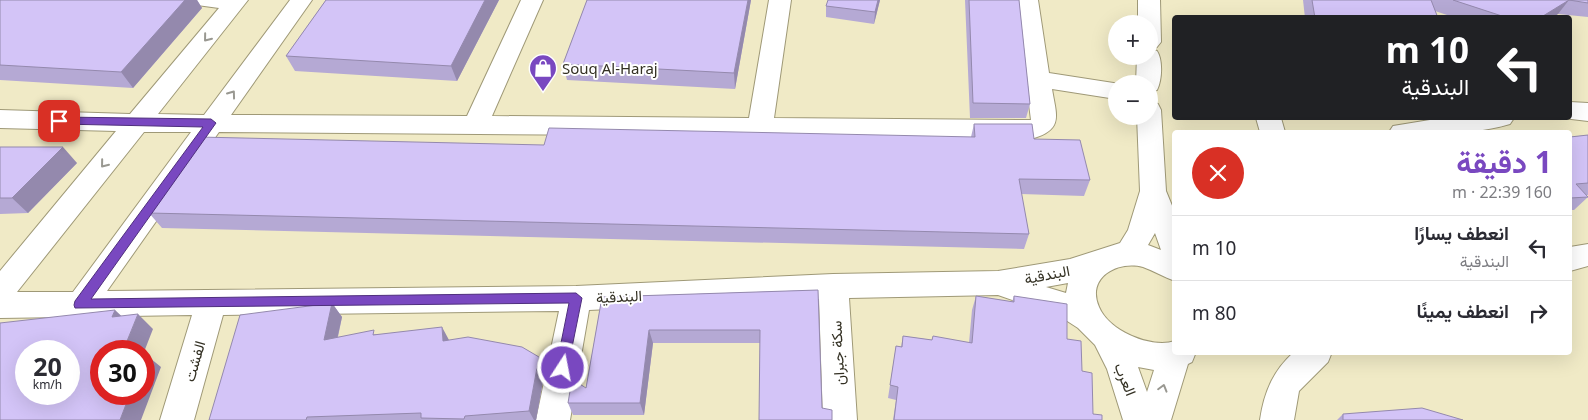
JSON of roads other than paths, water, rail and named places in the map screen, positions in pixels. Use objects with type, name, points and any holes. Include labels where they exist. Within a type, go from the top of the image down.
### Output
[{"type":"street","points":[[205,0],[236,1]]},
{"type":"street","points":[[80,305],[301,0]]},
{"type":"street","points":[[476,125],[532,0]]},
{"type":"street","points":[[760,127],[780,0]]},
{"type":"street","points":[[0,119],[138,123],[1034,129],[1041,126],[1044,121],[1027,0]]},
{"type":"street","points":[[1149,0],[1149,15]]},
{"type":"street","points":[[0,292],[236,1]]},
{"type":"street","points":[[1038,79],[1108,90]]},
{"type":"street","points":[[1572,111],[1588,112]]},
{"type":"street","points":[[1416,130],[1487,120]]},
{"type":"street","points":[[1152,125],[1172,235]]},
{"type":"street","points":[[1128,253],[1141,237],[1160,173]]},
{"type":"street","points":[[1128,253],[1147,256],[1172,267]]},
{"type":"street","name":"البندقية","points":[[0,305],[576,298],[833,286],[998,283],[1070,271],[1110,256],[1128,253]]},
{"type":"street","points":[[1572,259],[1588,255]]},
{"type":"street","name":"العرب","points":[[1096,262],[1085,272],[1079,286],[1080,302],[1122,366],[1140,420]]},
{"type":"street","name":"البندقية","points":[[998,283],[1072,308],[1118,346],[1138,354],[1172,354]]},
{"type":"street","name":"سكة جبران","points":[[833,286],[840,420]]},
{"type":"street","points":[[553,420],[576,298]]},
{"type":"street","name":"الفشت","points":[[177,420],[211,303]]},
{"type":"street","name":"العرب","points":[[1154,420],[1177,355]]},
{"type":"street","points":[[1277,420],[1278,405],[1286,381],[1314,355]]},
{"type":"place","name":"Souq Al-Haraj","points":[[543,92]]}]
